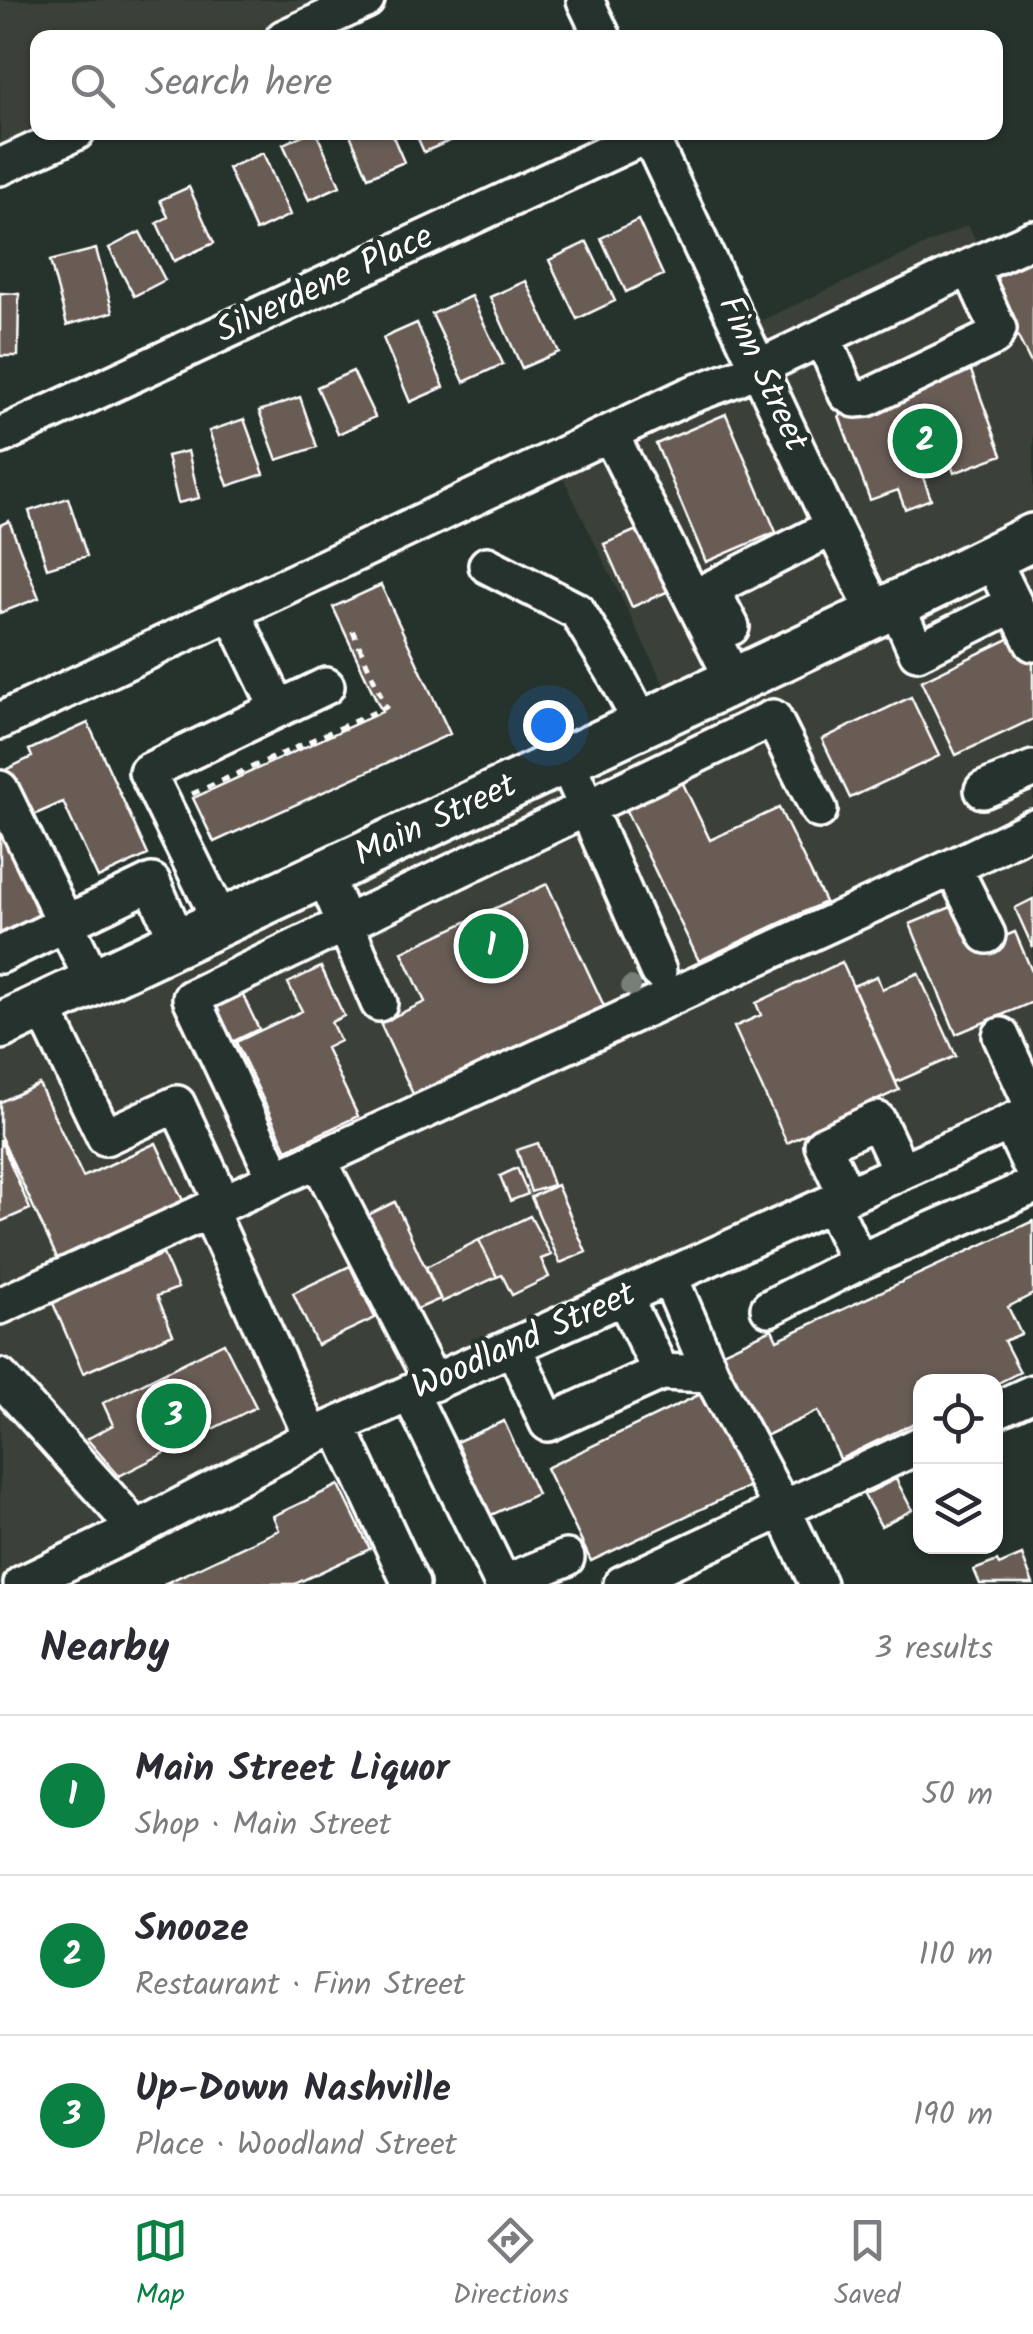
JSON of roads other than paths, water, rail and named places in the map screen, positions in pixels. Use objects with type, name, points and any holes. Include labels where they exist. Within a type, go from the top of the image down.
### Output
[{"type":"main road","name":"Main Street","points":[[0,1026],[1033,537]]},
{"type":"street","points":[[301,30],[366,0]]},
{"type":"street","points":[[586,0],[599,30]]},
{"type":"street","points":[[0,167],[59,140]]},
{"type":"street","name":"Silverdene Place","points":[[0,436],[634,140]]},
{"type":"street","name":"Finn Street","points":[[652,140],[833,527],[917,652],[1014,604]]},
{"type":"street","points":[[0,721],[688,396],[736,378],[1033,239]]},
{"type":"street","points":[[824,337],[847,394],[855,399],[867,398],[994,337],[998,329],[970,267]]},
{"type":"street","points":[[610,434],[744,676]]},
{"type":"street","points":[[744,676],[712,589],[833,527]]},
{"type":"street","points":[[991,557],[1033,643]]},
{"type":"street","points":[[487,565],[576,610],[642,724]]},
{"type":"street","points":[[232,612],[278,708]]},
{"type":"street","points":[[221,922],[147,772],[326,686]]},
{"type":"street","points":[[276,1179],[191,998],[773,718],[818,810]]},
{"type":"street","points":[[566,760],[658,971]]},
{"type":"street","points":[[983,790],[1033,769]]},
{"type":"street","points":[[0,788],[94,982]]},
{"type":"street","points":[[495,793],[516,841]]},
{"type":"street","points":[[0,1306],[1033,828]]},
{"type":"street","points":[[953,867],[987,934]]},
{"type":"street","points":[[324,874],[379,1003]]},
{"type":"street","points":[[0,954],[152,882],[178,942]]},
{"type":"street","points":[[42,1006],[106,1136],[177,1104],[216,1206],[325,1431],[411,1584]]},
{"type":"street","points":[[1001,1036],[1025,1113],[1033,1170]]},
{"type":"street","name":"Woodland Street","points":[[22,1584],[61,1576],[136,1530],[325,1431],[1025,1113]]},
{"type":"street","points":[[859,1262],[824,1145],[878,1120],[901,1171]]},
{"type":"street","points":[[318,1159],[422,1388],[503,1584],[566,1558]]},
{"type":"street","points":[[769,1308],[859,1262],[1033,1186]]},
{"type":"street","points":[[669,1276],[712,1374],[818,1584]]},
{"type":"street","points":[[624,1297],[662,1372]]},
{"type":"street","points":[[514,1346],[548,1423],[662,1372],[712,1374]]},
{"type":"street","points":[[0,1377],[136,1530]]},
{"type":"street","points":[[1003,1407],[1033,1393]]},
{"type":"street","points":[[622,1584],[693,1567],[782,1508],[913,1447]]},
{"type":"place","name":"Snooze","points":[[925,441]]},
{"type":"place","name":"Main Street Liquor","points":[[491,946]]},
{"type":"place","name":"Up-Down Nashville","points":[[174,1416]]}]
